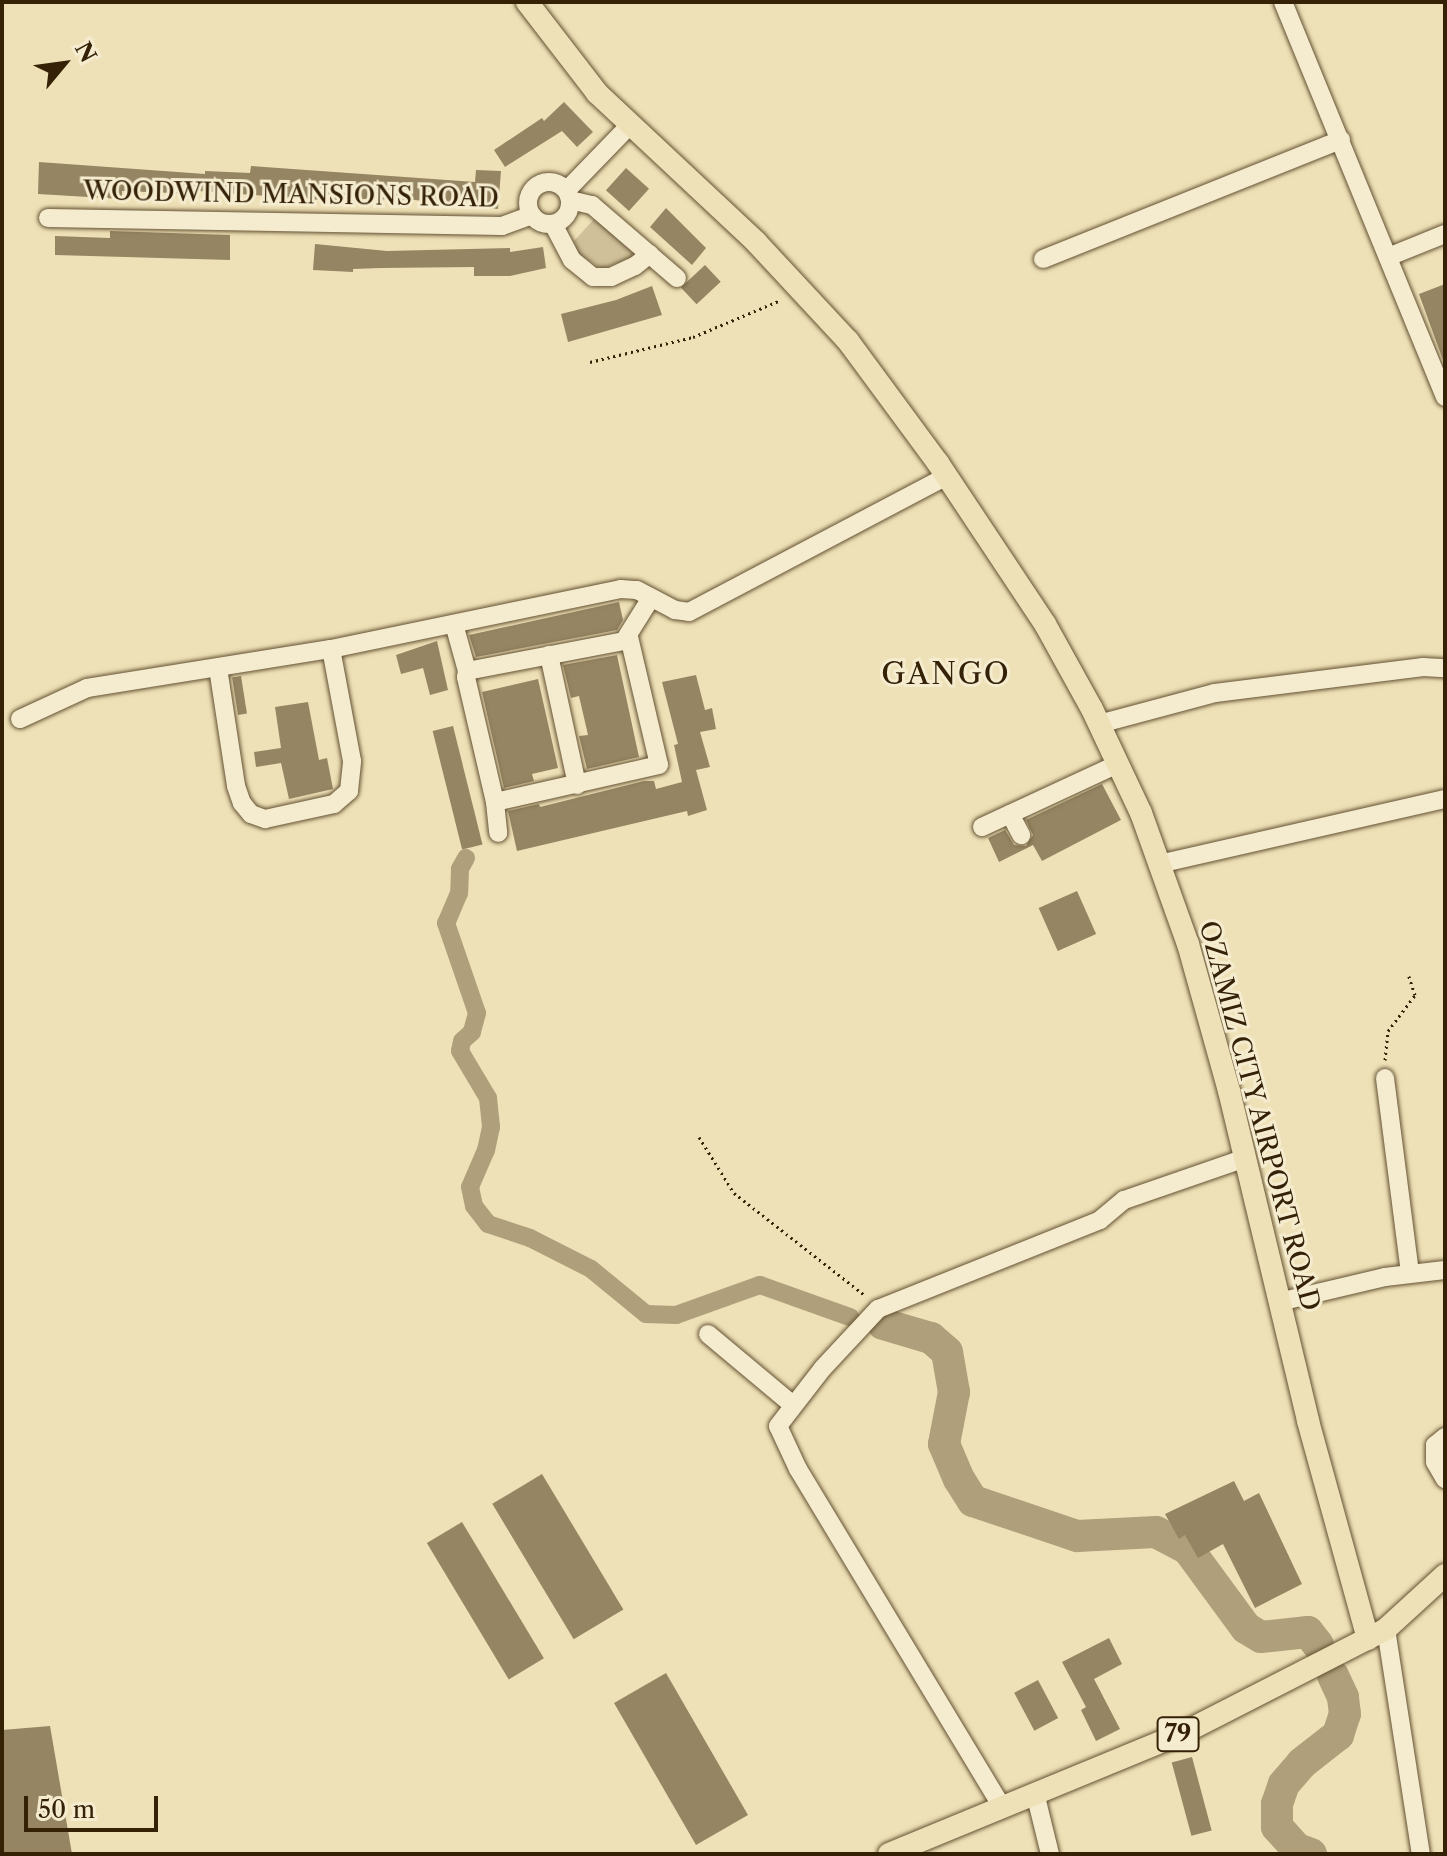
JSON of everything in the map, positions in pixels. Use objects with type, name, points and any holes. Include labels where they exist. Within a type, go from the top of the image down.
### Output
[{"type":"main road","name":"OZAMIZ CITY AIRPORT ROAD","points":[[527,2],[569,61],[629,126],[756,242],[848,341],[947,476],[1045,624],[1099,724],[1159,864],[1188,944],[1245,1158],[1308,1421],[1377,1634]]},
{"type":"main road","name":"79","points":[[889,1854],[1187,1731],[1377,1634],[1445,1575]]},
{"type":"street","points":[[1283,2],[1388,257],[1437,352],[1445,397]]},
{"type":"street","points":[[629,126],[568,195],[567,215],[553,224],[572,260],[593,277],[611,277],[635,266],[650,254]]},
{"type":"street","points":[[1043,259],[1341,140]]},
{"type":"street","name":"WOODWIND MANSIONS ROAD","points":[[553,224],[542,223],[532,215],[529,198],[540,184],[557,183],[568,195],[592,205],[677,278]]},
{"type":"street","name":"WOODWIND MANSIONS ROAD","points":[[48,218],[502,226],[532,215]]},
{"type":"street","points":[[1388,257],[1445,234]]},
{"type":"street","points":[[20,719],[87,688],[331,649],[621,589],[637,590],[689,612],[947,476]]},
{"type":"street","points":[[467,671],[624,641],[651,598]]},
{"type":"street","points":[[454,624],[495,802],[498,833]]},
{"type":"street","points":[[495,802],[659,765],[629,637]]},
{"type":"street","points":[[218,668],[236,786],[242,803],[251,814],[265,819],[334,804],[349,791],[352,761],[331,649]]},
{"type":"street","points":[[549,655],[577,785]]},
{"type":"street","points":[[1099,724],[1215,693],[1423,667],[1445,668]]},
{"type":"street","points":[[982,827],[1118,764]]},
{"type":"street","points":[[1159,864],[1445,799]]},
{"type":"street","points":[[1010,814],[1021,835]]},
{"type":"street","points":[[1385,1078],[1410,1273]]},
{"type":"street","points":[[1002,1807],[779,1433],[778,1426],[869,1317],[881,1308],[1100,1220],[1124,1200],[1245,1158]]},
{"type":"street","points":[[1279,1302],[1410,1273],[1445,1270]]},
{"type":"street","points":[[708,1334],[793,1405]]},
{"type":"street","points":[[1445,1437],[1435,1445],[1435,1462],[1445,1479]]},
{"type":"street","points":[[1377,1634],[1421,1854]]},
{"type":"street","points":[[1035,1793],[1050,1854]]},
{"type":"path","points":[[590,362],[708,332],[803,290]]},
{"type":"path","points":[[1385,1078],[1388,1031],[1415,995],[1409,976]]},
{"type":"path","points":[[699,1137],[734,1193],[881,1308]]},
{"type":"shaded area","points":[[595,218],[633,251],[632,257],[602,269],[578,253],[574,241]]},
{"type":"building","points":[[564,102],[593,132],[577,147],[562,131],[505,167],[494,150],[542,118],[544,121]]},
{"type":"building","points":[[39,162],[205,174],[205,171],[250,173],[251,166],[475,182],[476,170],[501,171],[498,209],[415,200],[363,199],[363,203],[199,191],[199,194],[122,191],[122,199],[38,194]]},
{"type":"building","points":[[626,168],[649,189],[629,211],[606,190]]},
{"type":"building","points":[[666,208],[706,248],[692,265],[650,227]]},
{"type":"building","points":[[110,231],[230,235],[230,260],[55,255],[55,236],[110,238]]},
{"type":"building","points":[[315,244],[387,251],[510,248],[510,252],[543,247],[546,268],[510,276],[474,276],[474,267],[353,269],[353,272],[313,270]]},
{"type":"building","points":[[705,265],[721,282],[697,304],[681,288]]},
{"type":"building","points":[[1445,284],[1445,359],[1443,360],[1419,294]]},
{"type":"building","points":[[652,286],[662,315],[568,342],[561,314],[616,300]]},
{"type":"building","points":[[619,602],[623,620],[617,630],[476,657],[469,635]]},
{"type":"building","points":[[437,641],[448,690],[430,695],[423,668],[401,674],[396,655]]},
{"type":"building","points":[[617,655],[639,757],[587,769],[579,736],[588,735],[579,696],[571,698],[563,665]]},
{"type":"building","points":[[696,675],[705,710],[712,708],[716,729],[700,732],[710,767],[696,770],[707,810],[688,816],[687,811],[517,851],[508,811],[539,804],[540,807],[644,781],[654,781],[656,789],[682,782],[674,745],[678,744],[662,682]]},
{"type":"building","points":[[241,676],[247,714],[238,715],[232,677]]},
{"type":"building","points":[[538,679],[558,768],[532,774],[534,781],[504,788],[482,692]]},
{"type":"building","points":[[308,702],[319,760],[327,758],[333,789],[289,799],[281,763],[256,767],[254,752],[281,748],[275,707]]},
{"type":"building","points":[[453,726],[483,844],[462,849],[433,731]]},
{"type":"building","points":[[1102,784],[1121,820],[1042,861],[1033,845],[999,862],[988,838],[1005,830],[1014,845],[1026,846],[1033,835],[1026,820]]},
{"type":"building","points":[[1077,891],[1096,934],[1058,951],[1039,908]]},
{"type":"building","points":[[542,1474],[623,1609],[574,1639],[492,1504]]},
{"type":"building","points":[[1234,1481],[1244,1501],[1259,1493],[1302,1584],[1255,1608],[1223,1544],[1198,1558],[1185,1535],[1179,1539],[1165,1514]]},
{"type":"building","points":[[462,1522],[544,1658],[509,1679],[427,1543]]},
{"type":"building","points":[[1109,1638],[1122,1664],[1094,1679],[1120,1729],[1096,1741],[1081,1710],[1086,1707],[1062,1662]]},
{"type":"building","points":[[666,1673],[748,1815],[696,1845],[614,1703]]},
{"type":"building","points":[[1038,1680],[1058,1718],[1034,1731],[1014,1693]]},
{"type":"building","points":[[50,1726],[72,1854],[2,1854],[2,1730]]},
{"type":"building","points":[[1192,1757],[1212,1830],[1191,1836],[1172,1762]]},
{"type":"waterway","points":[[466,858],[460,869],[459,893],[446,923],[477,1013],[472,1032],[462,1041],[460,1051],[488,1098],[491,1127],[486,1150],[470,1187],[474,1206],[488,1224],[530,1238],[591,1269],[646,1314],[676,1315],[760,1285],[850,1317]]},
{"type":"waterway","points":[[883,1324],[931,1338],[947,1352],[954,1392],[944,1444],[959,1479],[973,1501],[1077,1536],[1156,1532],[1188,1549],[1246,1628],[1261,1637],[1308,1632],[1318,1645]]},
{"type":"waterway","points":[[1311,1854],[1297,1849],[1277,1827],[1277,1804],[1284,1784],[1302,1763],[1338,1735],[1345,1714],[1343,1697],[1333,1676]]},
{"type":"district","name":"GANGO","points":[[946,674]]}]
